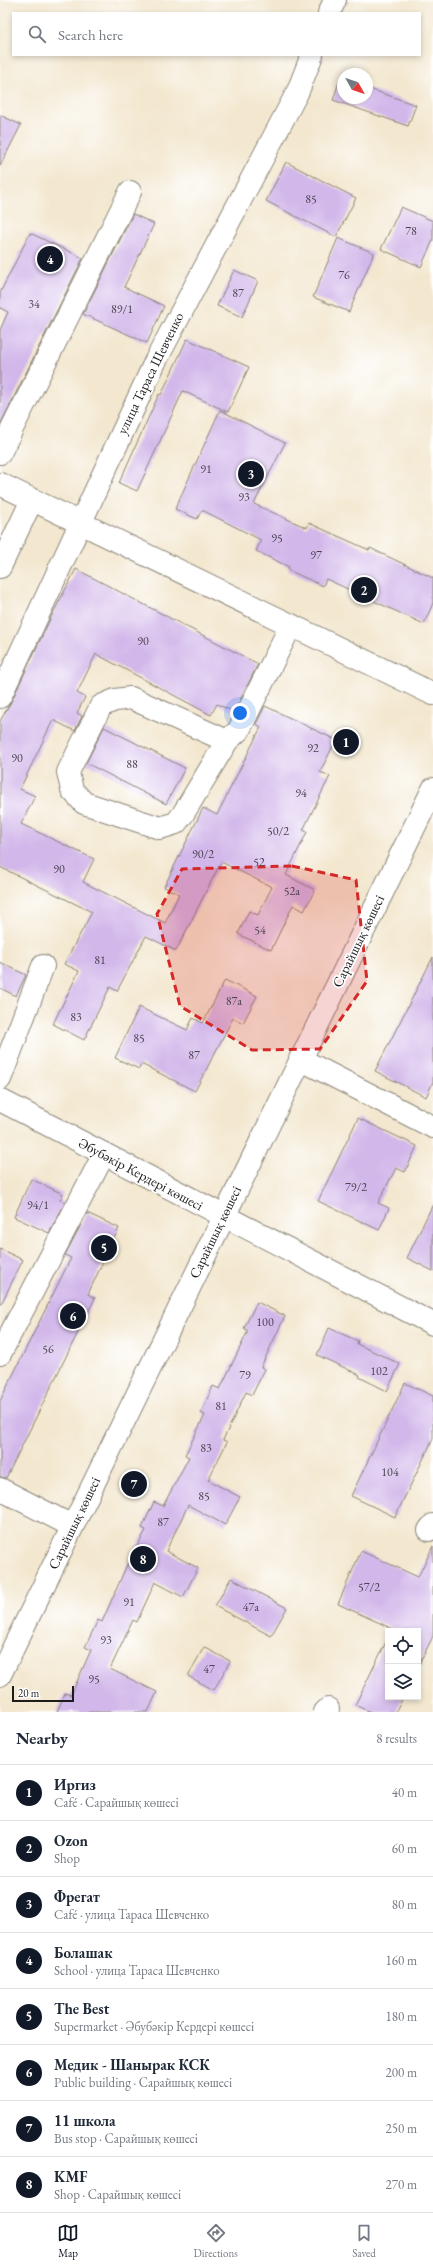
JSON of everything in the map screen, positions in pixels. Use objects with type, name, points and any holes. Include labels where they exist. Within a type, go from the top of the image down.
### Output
[{"type":"street","points":[[329,12],[335,0]]},
{"type":"street","name":"улица Тараса Шевченко","points":[[0,697],[82,524],[122,429],[155,362],[298,91],[312,56]]},
{"type":"street","points":[[0,453],[130,192]]},
{"type":"street","points":[[0,484],[433,694]]},
{"type":"street","points":[[0,567],[32,500]]},
{"type":"street","points":[[227,741],[131,698],[115,700],[101,706],[68,772],[72,790],[84,803],[160,828],[176,823],[227,741],[239,730],[291,625]]},
{"type":"street","name":"Сарайшық көшесі","points":[[0,1675],[222,1216],[433,789]]},
{"type":"street","points":[[0,1079],[43,966]]},
{"type":"street","points":[[300,1059],[433,1127]]},
{"type":"street","name":"Әбубәкір Кердері көшесі","points":[[0,1100],[433,1324]]},
{"type":"street","points":[[0,1354],[104,1154]]},
{"type":"street","points":[[0,1489],[72,1526]]},
{"type":"highlighted area","points":[[292,866],[356,880],[367,981],[320,1049],[252,1050],[180,1006],[157,914],[182,869]]},
{"type":"building","points":[[337,88],[337,101],[333,100]]},
{"type":"building","points":[[373,90],[416,105],[408,126],[345,104],[373,104]]},
{"type":"building","points":[[0,115],[21,125],[0,166]]},
{"type":"building","points":[[286,162],[356,198],[336,237],[266,201]]},
{"type":"building","points":[[401,207],[433,221],[433,240],[421,267],[381,249]]},
{"type":"building","points":[[133,214],[154,224],[124,287],[164,306],[147,343],[83,314]]},
{"type":"building","points":[[30,233],[83,258],[0,425],[0,330],[8,312],[0,308],[0,293]]},
{"type":"building","points":[[338,238],[374,253],[349,312],[313,297]]},
{"type":"building","points":[[234,270],[258,281],[242,317],[217,306]]},
{"type":"building","points":[[187,339],[249,367],[228,412],[183,391],[137,491],[119,483],[159,394],[161,395]]},
{"type":"building","points":[[220,410],[285,443],[254,504],[307,528],[309,523],[369,550],[370,548],[433,578],[433,603],[424,624],[326,579],[323,586],[288,570],[289,567],[256,551],[261,540],[202,510],[197,519],[175,509]]},
{"type":"building","points":[[76,569],[258,664],[234,712],[217,704],[211,715],[96,654],[77,693],[85,697],[77,713],[82,716],[75,731],[53,720],[20,789],[35,796],[21,824],[94,859],[83,882],[165,923],[179,894],[164,887],[203,808],[217,815],[261,727],[256,724],[265,706],[336,740],[320,772],[330,776],[303,830],[307,832],[286,875],[315,890],[304,911],[293,905],[271,950],[238,934],[249,911],[258,915],[272,887],[221,862],[176,951],[146,936],[117,991],[110,987],[84,1040],[53,1024],[79,971],[64,964],[92,912],[0,867],[0,721],[11,702],[51,617]]},
{"type":"building","points":[[104,727],[185,768],[166,804],[86,763]]},
{"type":"building","points":[[433,957],[433,1082],[426,1097],[375,1071]]},
{"type":"building","points":[[0,962],[26,975],[16,996],[0,988]]},
{"type":"building","points":[[225,980],[257,996],[243,1023],[233,1018],[195,1091],[141,1064],[139,1069],[115,1058],[139,1007],[187,1030],[193,1018],[203,1023]]},
{"type":"building","points":[[358,1118],[417,1146],[405,1172],[396,1168],[378,1203],[389,1208],[379,1230],[318,1201]]},
{"type":"building","points":[[31,1179],[63,1194],[60,1200],[65,1203],[49,1233],[14,1217]]},
{"type":"building","points":[[433,1204],[433,1271],[407,1258]]},
{"type":"building","points":[[87,1213],[119,1228],[88,1294],[95,1298],[6,1478],[0,1477],[0,1401],[71,1258],[65,1255]]},
{"type":"building","points":[[0,1249],[23,1260],[0,1306]]},
{"type":"building","points":[[257,1302],[285,1316],[261,1367],[265,1369],[252,1395],[246,1392],[223,1440],[227,1442],[208,1480],[240,1497],[225,1525],[188,1505],[166,1551],[198,1568],[183,1597],[155,1582],[137,1622],[133,1620],[110,1669],[157,1692],[148,1712],[57,1712],[65,1693],[71,1695],[91,1650],[85,1647],[98,1620],[102,1622],[126,1567],[146,1530],[142,1528],[154,1502],[163,1506],[189,1457],[185,1455],[205,1415],[201,1413],[213,1386],[220,1389],[248,1331],[244,1328]]},
{"type":"building","points":[[329,1328],[358,1341],[357,1344],[400,1364],[387,1391],[359,1377],[360,1375],[317,1355]]},
{"type":"building","points":[[405,1383],[433,1396],[433,1439],[395,1517],[351,1496]]},
{"type":"building","points":[[433,1546],[433,1636],[421,1661],[421,1628],[391,1628],[338,1604],[361,1551],[418,1577]]},
{"type":"building","points":[[231,1578],[287,1608],[271,1636],[215,1606]]},
{"type":"building","points":[[385,1644],[385,1700],[402,1700],[396,1712],[371,1712],[355,1705]]},
{"type":"building","points":[[204,1647],[230,1661],[214,1690],[188,1676]]},
{"type":"place","name":"Болашак","points":[[50,259]]},
{"type":"place","name":"Фрегат","points":[[251,474]]},
{"type":"place","name":"Ozon","points":[[364,590]]},
{"type":"place","name":"Иргиз","points":[[346,742]]},
{"type":"place","name":"The Best","points":[[104,1248]]},
{"type":"place","name":"Медик - Шанырак КСК","points":[[73,1316]]},
{"type":"place","name":"11 школа","points":[[134,1484]]},
{"type":"place","name":"KMF","points":[[143,1559]]}]
